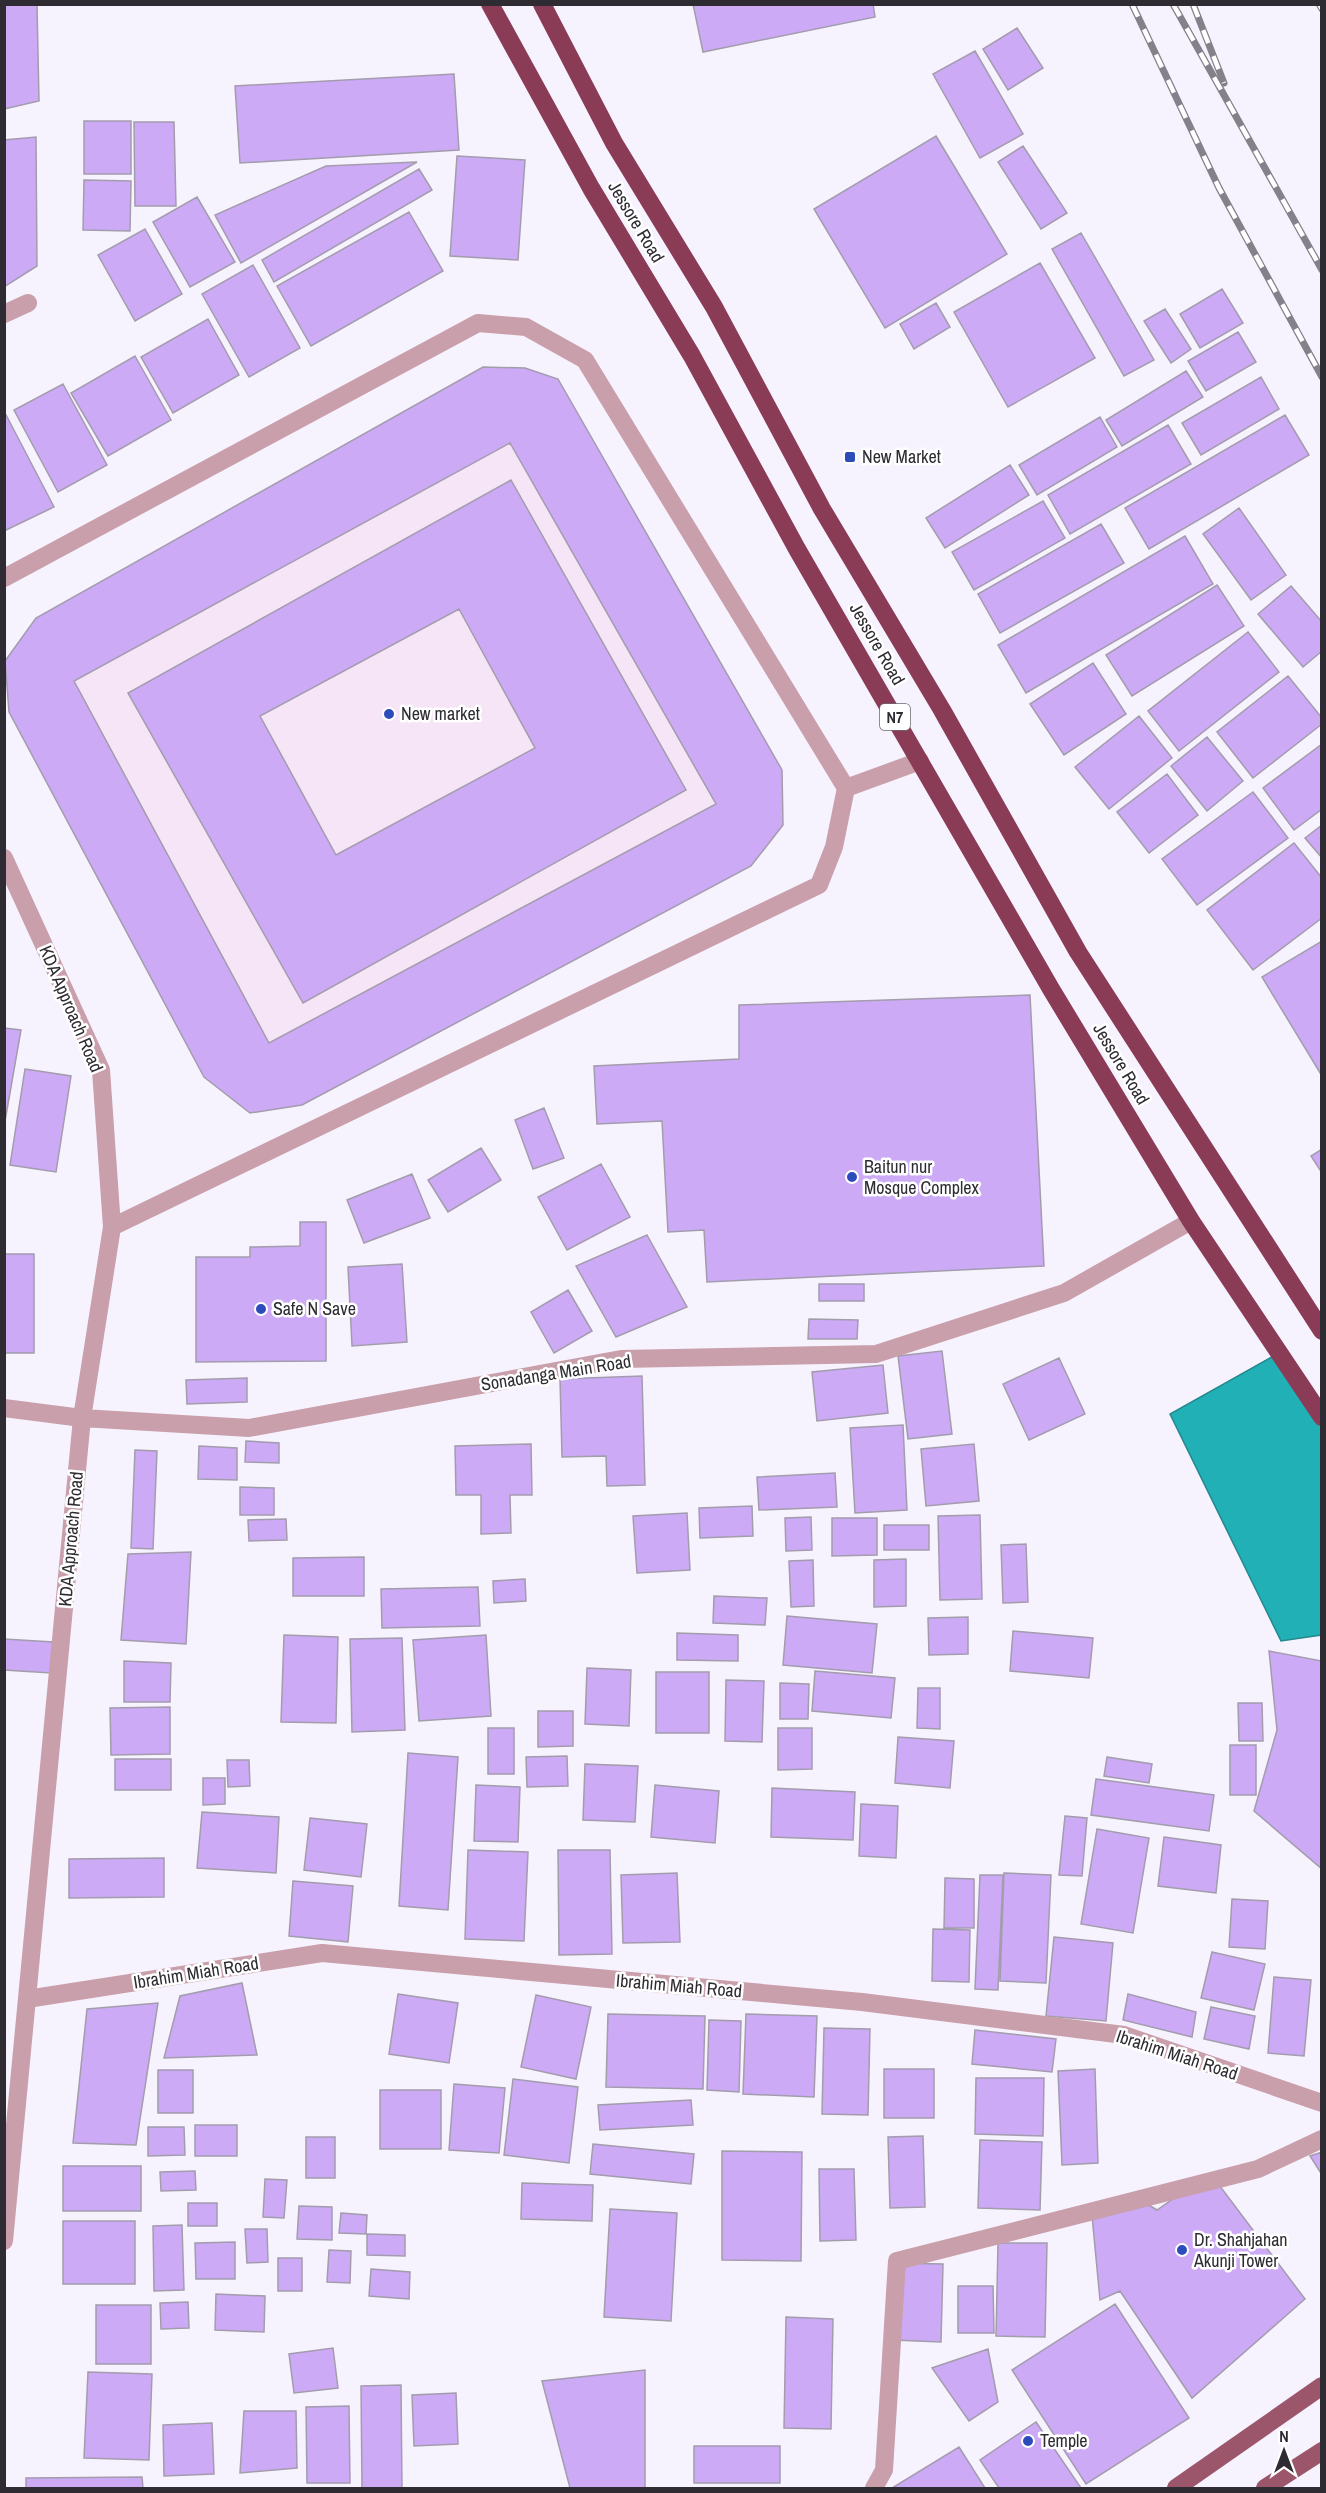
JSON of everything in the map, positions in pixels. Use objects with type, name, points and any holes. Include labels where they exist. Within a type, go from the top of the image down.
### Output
[{"type":"highway","name":"Jessore Road","points":[[490,4],[591,188],[692,356],[797,549],[1051,989],[1191,1221],[1322,1417]]},
{"type":"highway","name":"Jessore Road","points":[[542,4],[614,143],[714,307],[822,509],[942,710],[1078,952],[1322,1331]]},
{"type":"main road","points":[[1176,2488],[1322,2385]]},
{"type":"main road","points":[[1265,2488],[1322,2451]]},
{"type":"street","points":[[4,314],[28,303]]},
{"type":"street","points":[[4,578],[478,322],[526,327],[585,360],[846,788],[834,847],[819,885],[112,1227]]},
{"type":"street","points":[[846,788],[920,761]]},
{"type":"street","name":"KDA Approach Road","points":[[4,858],[101,1071],[112,1227],[82,1418],[27,1999],[8,2169],[4,2241]]},
{"type":"street","name":"Sonadanga Main Road","points":[[4,1408],[82,1418],[249,1428],[621,1359],[876,1354],[1064,1293],[1191,1221]]},
{"type":"street","name":"Ibrahim Miah Road","points":[[27,1999],[322,1953],[862,2002],[1124,2035],[1322,2103]]},
{"type":"street","points":[[874,2488],[884,2470],[897,2261],[1258,2169],[1322,2139]]},
{"type":"shaded area","points":[[525,368],[558,379],[782,770],[783,825],[751,866],[302,1105],[250,1113],[204,1077],[9,712],[5,661]]},
{"type":"water","points":[[1277,1354],[1321,1419],[1321,1635],[1281,1641],[1170,1414]]},
{"type":"building","points":[[4,4],[37,4],[39,101],[4,109]]},
{"type":"building","points":[[693,4],[873,4],[875,17],[703,52]]},
{"type":"building","points":[[1017,28],[1043,68],[1008,90],[983,49]]},
{"type":"building","points":[[975,51],[1023,134],[980,158],[933,74]]},
{"type":"building","points":[[454,74],[459,150],[240,163],[235,86]]},
{"type":"building","points":[[84,121],[131,121],[131,174],[84,174]]},
{"type":"building","points":[[134,122],[174,122],[176,206],[135,206]]},
{"type":"building","points":[[936,136],[1007,254],[885,328],[814,209]]},
{"type":"building","points":[[36,137],[37,266],[4,287],[4,140]]},
{"type":"building","points":[[1023,146],[1067,213],[1041,229],[998,162]]},
{"type":"building","points":[[457,156],[525,160],[518,260],[450,256]]},
{"type":"building","points":[[417,162],[241,263],[215,215],[326,166]]},
{"type":"building","points":[[419,169],[432,190],[274,282],[262,260]]},
{"type":"building","points":[[84,180],[131,181],[130,231],[83,230]]},
{"type":"building","points":[[197,197],[235,262],[190,287],[153,222]]},
{"type":"building","points":[[409,212],[443,271],[311,346],[277,286]]},
{"type":"building","points":[[145,229],[182,294],[135,321],[98,255]]},
{"type":"building","points":[[1081,233],[1154,360],[1124,376],[1052,249]]},
{"type":"building","points":[[1040,263],[1095,358],[1008,407],[954,312]]},
{"type":"building","points":[[253,265],[300,348],[249,377],[202,294]]},
{"type":"building","points":[[1222,289],[1243,323],[1200,348],[1180,314]]},
{"type":"building","points":[[936,303],[950,327],[914,349],[900,324]]},
{"type":"building","points":[[1165,309],[1191,349],[1171,363],[1144,321]]},
{"type":"building","points":[[208,319],[239,375],[173,413],[141,357]]},
{"type":"building","points":[[1238,332],[1256,362],[1206,391],[1188,361]]},
{"type":"building","points":[[135,356],[171,420],[108,456],[71,393]]},
{"type":"building","points":[[483,367],[525,368],[558,379],[782,770],[783,825],[751,866],[302,1105],[250,1113],[204,1077],[9,712],[5,661],[36,618]],"holes":[[[510,443],[716,804],[269,1043],[74,681]]]},
{"type":"building","points":[[1186,371],[1203,397],[1122,446],[1106,420]]},
{"type":"building","points":[[1261,377],[1279,409],[1201,455],[1182,423]]},
{"type":"building","points":[[63,384],[107,465],[58,492],[14,410]]},
{"type":"building","points":[[4,411],[54,507],[4,531]]},
{"type":"building","points":[[1285,415],[1309,455],[1149,549],[1125,508]]},
{"type":"building","points":[[1100,417],[1117,447],[1037,495],[1019,465]]},
{"type":"building","points":[[1168,425],[1191,464],[1070,534],[1048,495]]},
{"type":"building","points":[[1010,465],[1029,495],[945,548],[926,518]]},
{"type":"building","points":[[511,480],[686,790],[303,1003],[128,693]],"holes":[[[459,609],[535,748],[336,855],[260,716]]]},
{"type":"building","points":[[1043,501],[1065,538],[974,590],[952,552]]},
{"type":"building","points":[[1239,508],[1286,575],[1251,600],[1203,534]]},
{"type":"building","points":[[1101,524],[1124,563],[1000,633],[978,594]]},
{"type":"building","points":[[1185,536],[1213,584],[1026,693],[998,645]]},
{"type":"building","points":[[1217,585],[1244,626],[1132,696],[1106,655]]},
{"type":"building","points":[[1291,586],[1322,622],[1322,651],[1303,667],[1258,614]]},
{"type":"building","points":[[1248,632],[1279,672],[1179,751],[1148,711]]},
{"type":"building","points":[[1093,663],[1126,714],[1064,755],[1030,704]]},
{"type":"building","points":[[1288,676],[1322,718],[1322,724],[1253,778],[1217,732]]},
{"type":"building","points":[[1139,716],[1172,758],[1109,809],[1075,767]]},
{"type":"building","points":[[1207,737],[1243,781],[1207,811],[1171,766]]},
{"type":"building","points":[[1322,744],[1322,809],[1294,830],[1263,788]]},
{"type":"building","points":[[1167,774],[1198,815],[1149,853],[1117,812]]},
{"type":"building","points":[[1253,792],[1288,838],[1197,905],[1162,859]]},
{"type":"building","points":[[1322,825],[1322,858],[1305,838]]},
{"type":"building","points":[[1294,843],[1322,878],[1322,918],[1253,970],[1207,910]]},
{"type":"building","points":[[1322,941],[1322,1076],[1262,977]]},
{"type":"building","name":"Baitun nur Mosque Complex","points":[[1030,995],[1044,1266],[707,1282],[704,1230],[668,1232],[662,1121],[597,1124],[594,1066],[739,1059],[739,1005]]},
{"type":"building","points":[[4,1028],[21,1030],[4,1127]]},
{"type":"building","points":[[25,1069],[71,1076],[56,1172],[10,1165]]},
{"type":"building","points":[[544,1108],[564,1158],[533,1169],[515,1120]]},
{"type":"building","points":[[481,1148],[501,1180],[448,1212],[428,1180]]},
{"type":"building","points":[[1322,1149],[1322,1173],[1311,1156]]},
{"type":"building","points":[[601,1164],[630,1217],[567,1250],[538,1197]]},
{"type":"building","points":[[412,1174],[430,1218],[364,1243],[347,1200]]},
{"type":"building","name":"Safe N Save","points":[[300,1222],[326,1222],[326,1361],[196,1362],[196,1257],[250,1257],[250,1247],[300,1246]]},
{"type":"building","points":[[647,1235],[687,1307],[616,1337],[576,1266]]},
{"type":"building","points":[[4,1254],[34,1254],[34,1353],[4,1353]]},
{"type":"building","points":[[402,1264],[407,1342],[352,1346],[348,1267]]},
{"type":"building","points":[[819,1284],[864,1284],[864,1301],[819,1301]]},
{"type":"building","points":[[568,1290],[592,1331],[554,1353],[531,1312]]},
{"type":"building","points":[[809,1319],[858,1320],[857,1339],[808,1339]]},
{"type":"building","points":[[942,1351],[952,1434],[908,1439],[898,1356]]},
{"type":"building","points":[[1059,1358],[1085,1414],[1029,1440],[1003,1384]]},
{"type":"building","points":[[883,1365],[888,1413],[817,1421],[812,1372]]},
{"type":"building","points":[[642,1376],[645,1485],[607,1486],[606,1456],[562,1457],[560,1379]]},
{"type":"building","points":[[247,1378],[247,1402],[187,1404],[186,1380]]},
{"type":"building","points":[[903,1425],[907,1510],[855,1513],[850,1428]]},
{"type":"building","points":[[246,1441],[279,1443],[279,1463],[245,1462]]},
{"type":"building","points":[[531,1444],[532,1495],[510,1495],[511,1533],[481,1534],[481,1495],[456,1495],[455,1446]]},
{"type":"building","points":[[974,1444],[979,1501],[926,1506],[921,1449]]},
{"type":"building","points":[[199,1446],[237,1448],[237,1480],[198,1479]]},
{"type":"building","points":[[135,1450],[157,1451],[153,1549],[131,1548]]},
{"type":"building","points":[[835,1473],[837,1507],[759,1510],[757,1477]]},
{"type":"building","points":[[240,1487],[274,1488],[274,1515],[240,1515]]},
{"type":"building","points":[[752,1506],[753,1536],[700,1538],[699,1508]]},
{"type":"building","points":[[687,1513],[690,1570],[637,1573],[633,1516]]},
{"type":"building","points":[[980,1515],[982,1599],[940,1600],[938,1516]]},
{"type":"building","points":[[811,1517],[812,1550],[786,1551],[785,1518]]},
{"type":"building","points":[[832,1518],[877,1518],[877,1555],[832,1556]]},
{"type":"building","points":[[286,1519],[287,1540],[249,1541],[248,1520]]},
{"type":"building","points":[[884,1525],[929,1525],[929,1550],[884,1550]]},
{"type":"building","points":[[1026,1544],[1028,1602],[1003,1603],[1001,1545]]},
{"type":"building","points":[[191,1552],[186,1644],[121,1640],[128,1554]]},
{"type":"building","points":[[364,1557],[364,1596],[293,1596],[293,1558]]},
{"type":"building","points":[[906,1559],[906,1606],[874,1607],[874,1560]]},
{"type":"building","points":[[813,1560],[814,1606],[791,1607],[789,1561]]},
{"type":"building","points":[[525,1579],[526,1601],[494,1603],[493,1581]]},
{"type":"building","points":[[478,1587],[480,1626],[382,1628],[381,1589]]},
{"type":"building","points":[[714,1596],[767,1598],[765,1625],[713,1623]]},
{"type":"building","points":[[787,1616],[877,1624],[872,1673],[783,1665]]},
{"type":"building","points":[[968,1617],[968,1654],[929,1655],[928,1618]]},
{"type":"building","points":[[1013,1631],[1093,1638],[1089,1678],[1010,1671]]},
{"type":"building","points":[[677,1633],[738,1635],[738,1661],[677,1660]]},
{"type":"building","points":[[284,1635],[338,1637],[336,1723],[281,1722]]},
{"type":"building","points":[[486,1635],[491,1716],[419,1721],[413,1640]]},
{"type":"building","points":[[402,1638],[405,1730],[352,1732],[350,1639]]},
{"type":"building","points":[[4,1639],[53,1642],[51,1673],[4,1670]]},
{"type":"building","points":[[1269,1651],[1322,1661],[1322,1869],[1254,1811],[1277,1730]]},
{"type":"building","points":[[124,1661],[171,1663],[170,1702],[124,1702]]},
{"type":"building","points":[[587,1668],[631,1670],[629,1726],[585,1724]]},
{"type":"building","points":[[815,1671],[895,1678],[891,1718],[812,1711]]},
{"type":"building","points":[[656,1672],[709,1672],[709,1733],[656,1733]]},
{"type":"building","points":[[726,1680],[764,1681],[762,1742],[725,1741]]},
{"type":"building","points":[[780,1683],[809,1684],[808,1719],[780,1719]]},
{"type":"building","points":[[918,1688],[940,1688],[940,1729],[917,1728]]},
{"type":"building","points":[[1238,1703],[1262,1703],[1263,1741],[1239,1741]]},
{"type":"building","points":[[170,1707],[170,1754],[111,1755],[110,1708]]},
{"type":"building","points":[[538,1711],[573,1711],[573,1746],[538,1747]]},
{"type":"building","points":[[488,1728],[514,1728],[514,1774],[488,1774]]},
{"type":"building","points":[[778,1728],[812,1728],[812,1769],[778,1770]]},
{"type":"building","points":[[898,1737],[954,1741],[950,1788],[895,1783]]},
{"type":"building","points":[[1230,1745],[1256,1745],[1256,1795],[1230,1795]]},
{"type":"building","points":[[408,1753],[458,1757],[448,1910],[399,1906]]},
{"type":"building","points":[[567,1756],[568,1786],[527,1787],[526,1757]]},
{"type":"building","points":[[1107,1757],[1152,1764],[1149,1783],[1104,1776]]},
{"type":"building","points":[[115,1759],[171,1759],[171,1790],[115,1790]]},
{"type":"building","points":[[227,1760],[249,1760],[250,1786],[228,1787]]},
{"type":"building","points":[[585,1764],[638,1766],[635,1822],[583,1820]]},
{"type":"building","points":[[203,1778],[225,1778],[225,1804],[203,1805]]},
{"type":"building","points":[[1096,1779],[1214,1795],[1209,1831],[1091,1815]]},
{"type":"building","points":[[476,1785],[520,1787],[518,1842],[474,1841]]},
{"type":"building","points":[[655,1785],[719,1791],[715,1843],[651,1837]]},
{"type":"building","points":[[772,1788],[855,1792],[853,1840],[771,1837]]},
{"type":"building","points":[[861,1804],[898,1806],[896,1858],[859,1856]]},
{"type":"building","points":[[202,1812],[279,1817],[276,1873],[197,1868]]},
{"type":"building","points":[[1065,1816],[1087,1818],[1082,1876],[1059,1875]]},
{"type":"building","points":[[310,1818],[367,1824],[361,1877],[304,1870]]},
{"type":"building","points":[[1097,1829],[1149,1838],[1133,1933],[1081,1924]]},
{"type":"building","points":[[1164,1837],[1221,1845],[1216,1893],[1158,1886]]},
{"type":"building","points":[[468,1850],[528,1852],[524,1941],[465,1939]]},
{"type":"building","points":[[558,1850],[610,1850],[612,1954],[559,1955]]},
{"type":"building","points":[[164,1858],[164,1897],[69,1898],[69,1859]]},
{"type":"building","points":[[677,1873],[680,1942],[623,1943],[621,1875]]},
{"type":"building","points":[[1004,1873],[1051,1875],[1046,1983],[1000,1981]]},
{"type":"building","points":[[980,1875],[1003,1875],[998,1990],[975,1989]]},
{"type":"building","points":[[945,1878],[974,1879],[974,1928],[944,1928]]},
{"type":"building","points":[[293,1881],[353,1886],[348,1942],[289,1936]]},
{"type":"building","points":[[1232,1899],[1268,1901],[1265,1949],[1229,1947]]},
{"type":"building","points":[[933,1929],[970,1930],[969,1982],[932,1981]]},
{"type":"building","points":[[1054,1937],[1113,1943],[1106,2021],[1046,2016]]},
{"type":"building","points":[[1212,1952],[1265,1964],[1254,2010],[1201,1998]]},
{"type":"building","points":[[1274,1977],[1311,1980],[1304,2056],[1268,2053]]},
{"type":"building","points":[[242,1983],[257,2055],[164,2058],[180,1996]]},
{"type":"building","points":[[398,1994],[458,2003],[449,2063],[389,2054]]},
{"type":"building","points":[[1128,1994],[1196,2012],[1192,2037],[1123,2020]]},
{"type":"building","points":[[536,1995],[591,2007],[576,2079],[521,2067]]},
{"type":"building","points":[[158,2003],[136,2145],[73,2143],[87,2009]]},
{"type":"building","points":[[1211,2007],[1255,2016],[1249,2049],[1204,2039]]},
{"type":"building","points":[[608,2014],[705,2016],[703,2089],[606,2087]]},
{"type":"building","points":[[746,2014],[817,2016],[814,2097],[743,2094]]},
{"type":"building","points":[[709,2020],[741,2021],[739,2092],[707,2090]]},
{"type":"building","points":[[824,2028],[870,2029],[868,2115],[822,2114]]},
{"type":"building","points":[[975,2030],[1056,2039],[1052,2072],[972,2064]]},
{"type":"building","points":[[884,2069],[934,2069],[934,2118],[884,2118]]},
{"type":"building","points":[[1095,2069],[1098,2163],[1062,2165],[1058,2071]]},
{"type":"building","points":[[158,2070],[193,2070],[193,2113],[158,2113]]},
{"type":"building","points":[[976,2078],[1044,2078],[1043,2136],[975,2134]]},
{"type":"building","points":[[513,2079],[578,2087],[569,2163],[504,2155]]},
{"type":"building","points":[[454,2084],[505,2088],[499,2153],[449,2150]]},
{"type":"building","points":[[380,2090],[441,2090],[441,2149],[380,2149]]},
{"type":"building","points":[[691,2100],[693,2125],[600,2130],[598,2105]]},
{"type":"building","points":[[195,2125],[237,2125],[237,2156],[195,2156]]},
{"type":"building","points":[[148,2127],[184,2127],[185,2155],[148,2156]]},
{"type":"building","points":[[923,2136],[925,2207],[890,2208],[888,2137]]},
{"type":"building","points":[[306,2137],[335,2137],[335,2178],[306,2178]]},
{"type":"building","points":[[980,2140],[1042,2142],[1040,2210],[978,2208]]},
{"type":"building","points":[[593,2144],[694,2154],[691,2184],[590,2174]]},
{"type":"building","points":[[722,2151],[802,2152],[801,2261],[722,2260]]},
{"type":"building","points":[[1322,2152],[1322,2175],[1310,2156]]},
{"type":"building","points":[[63,2166],[141,2166],[141,2211],[63,2211]]},
{"type":"building","points":[[819,2169],[854,2169],[856,2240],[820,2241]]},
{"type":"building","points":[[195,2171],[196,2190],[161,2191],[160,2172]]},
{"type":"building","name":"Dr. Shahjahan Akunji Tower","points":[[1210,2173],[1305,2299],[1192,2398],[1120,2291],[1100,2300],[1091,2205],[1134,2196],[1157,2210]]},
{"type":"building","points":[[265,2179],[287,2180],[284,2218],[263,2217]]},
{"type":"building","points":[[522,2183],[593,2185],[592,2221],[521,2219]]},
{"type":"building","points":[[188,2203],[217,2203],[217,2226],[188,2226]]},
{"type":"building","points":[[299,2206],[332,2207],[332,2240],[297,2239]]},
{"type":"building","points":[[610,2209],[677,2213],[671,2321],[604,2317]]},
{"type":"building","points":[[341,2213],[367,2215],[366,2234],[339,2233]]},
{"type":"building","points":[[63,2221],[135,2221],[135,2284],[63,2284]]},
{"type":"building","points":[[182,2225],[184,2290],[154,2291],[153,2226]]},
{"type":"building","points":[[245,2229],[267,2229],[268,2262],[247,2263]]},
{"type":"building","points":[[367,2234],[405,2235],[405,2256],[367,2255]]},
{"type":"building","points":[[235,2242],[235,2279],[196,2279],[195,2243]]},
{"type":"building","points":[[998,2243],[1047,2243],[1045,2337],[996,2336]]},
{"type":"building","points":[[329,2250],[351,2251],[350,2283],[327,2282]]},
{"type":"building","points":[[278,2258],[302,2258],[302,2291],[278,2291]]},
{"type":"building","points":[[895,2263],[943,2264],[941,2342],[893,2340]]},
{"type":"building","points":[[371,2269],[410,2272],[409,2299],[369,2296]]},
{"type":"building","points":[[958,2286],[993,2286],[994,2333],[958,2333]]},
{"type":"building","points":[[216,2294],[265,2296],[264,2332],[215,2330]]},
{"type":"building","points":[[188,2302],[189,2328],[161,2329],[160,2303]]},
{"type":"building","points":[[1115,2304],[1189,2418],[1086,2484],[1012,2370]]},
{"type":"building","points":[[96,2305],[151,2305],[151,2364],[96,2364]]},
{"type":"building","points":[[786,2317],[833,2319],[831,2429],[784,2428]]},
{"type":"building","points":[[333,2348],[338,2388],[294,2393],[289,2354]]},
{"type":"building","points":[[988,2349],[998,2402],[969,2421],[932,2368]]},
{"type":"building","points":[[645,2370],[645,2488],[570,2488],[542,2381]]},
{"type":"building","points":[[88,2372],[152,2374],[149,2460],[84,2458]]},
{"type":"building","points":[[401,2385],[402,2488],[362,2488],[361,2386]]},
{"type":"building","points":[[456,2393],[458,2444],[414,2446],[412,2395]]},
{"type":"building","points":[[349,2406],[350,2483],[307,2483],[306,2407]]},
{"type":"building","points":[[244,2411],[296,2411],[297,2468],[240,2473]]},
{"type":"building","name":"Temple","points":[[1036,2422],[1081,2488],[999,2488],[980,2460]]},
{"type":"building","points":[[212,2423],[214,2474],[164,2476],[163,2425]]},
{"type":"building","points":[[694,2446],[780,2446],[780,2483],[694,2483]]},
{"type":"building","points":[[959,2447],[985,2488],[892,2488]]},
{"type":"building","points":[[142,2477],[143,2488],[26,2488],[26,2478]]},
{"type":"railway","points":[[1132,4],[1219,188],[1322,377]]},
{"type":"railway","points":[[1173,4],[1322,270]]},
{"type":"railway","points":[[1193,4],[1224,83]]},
{"type":"railway","points":[[1319,4],[1322,9]]},
{"type":"place","name":"New Market","points":[[850,457]]},
{"type":"place","name":"New market","points":[[389,714]]},
{"type":"place","name":"Baitun nur Mosque Complex","points":[[852,1177]]},
{"type":"place","name":"Safe N Save","points":[[261,1309]]},
{"type":"place","name":"Dr. Shahjahan Akunji Tower","points":[[1182,2250]]},
{"type":"place","name":"Temple","points":[[1028,2441]]}]
